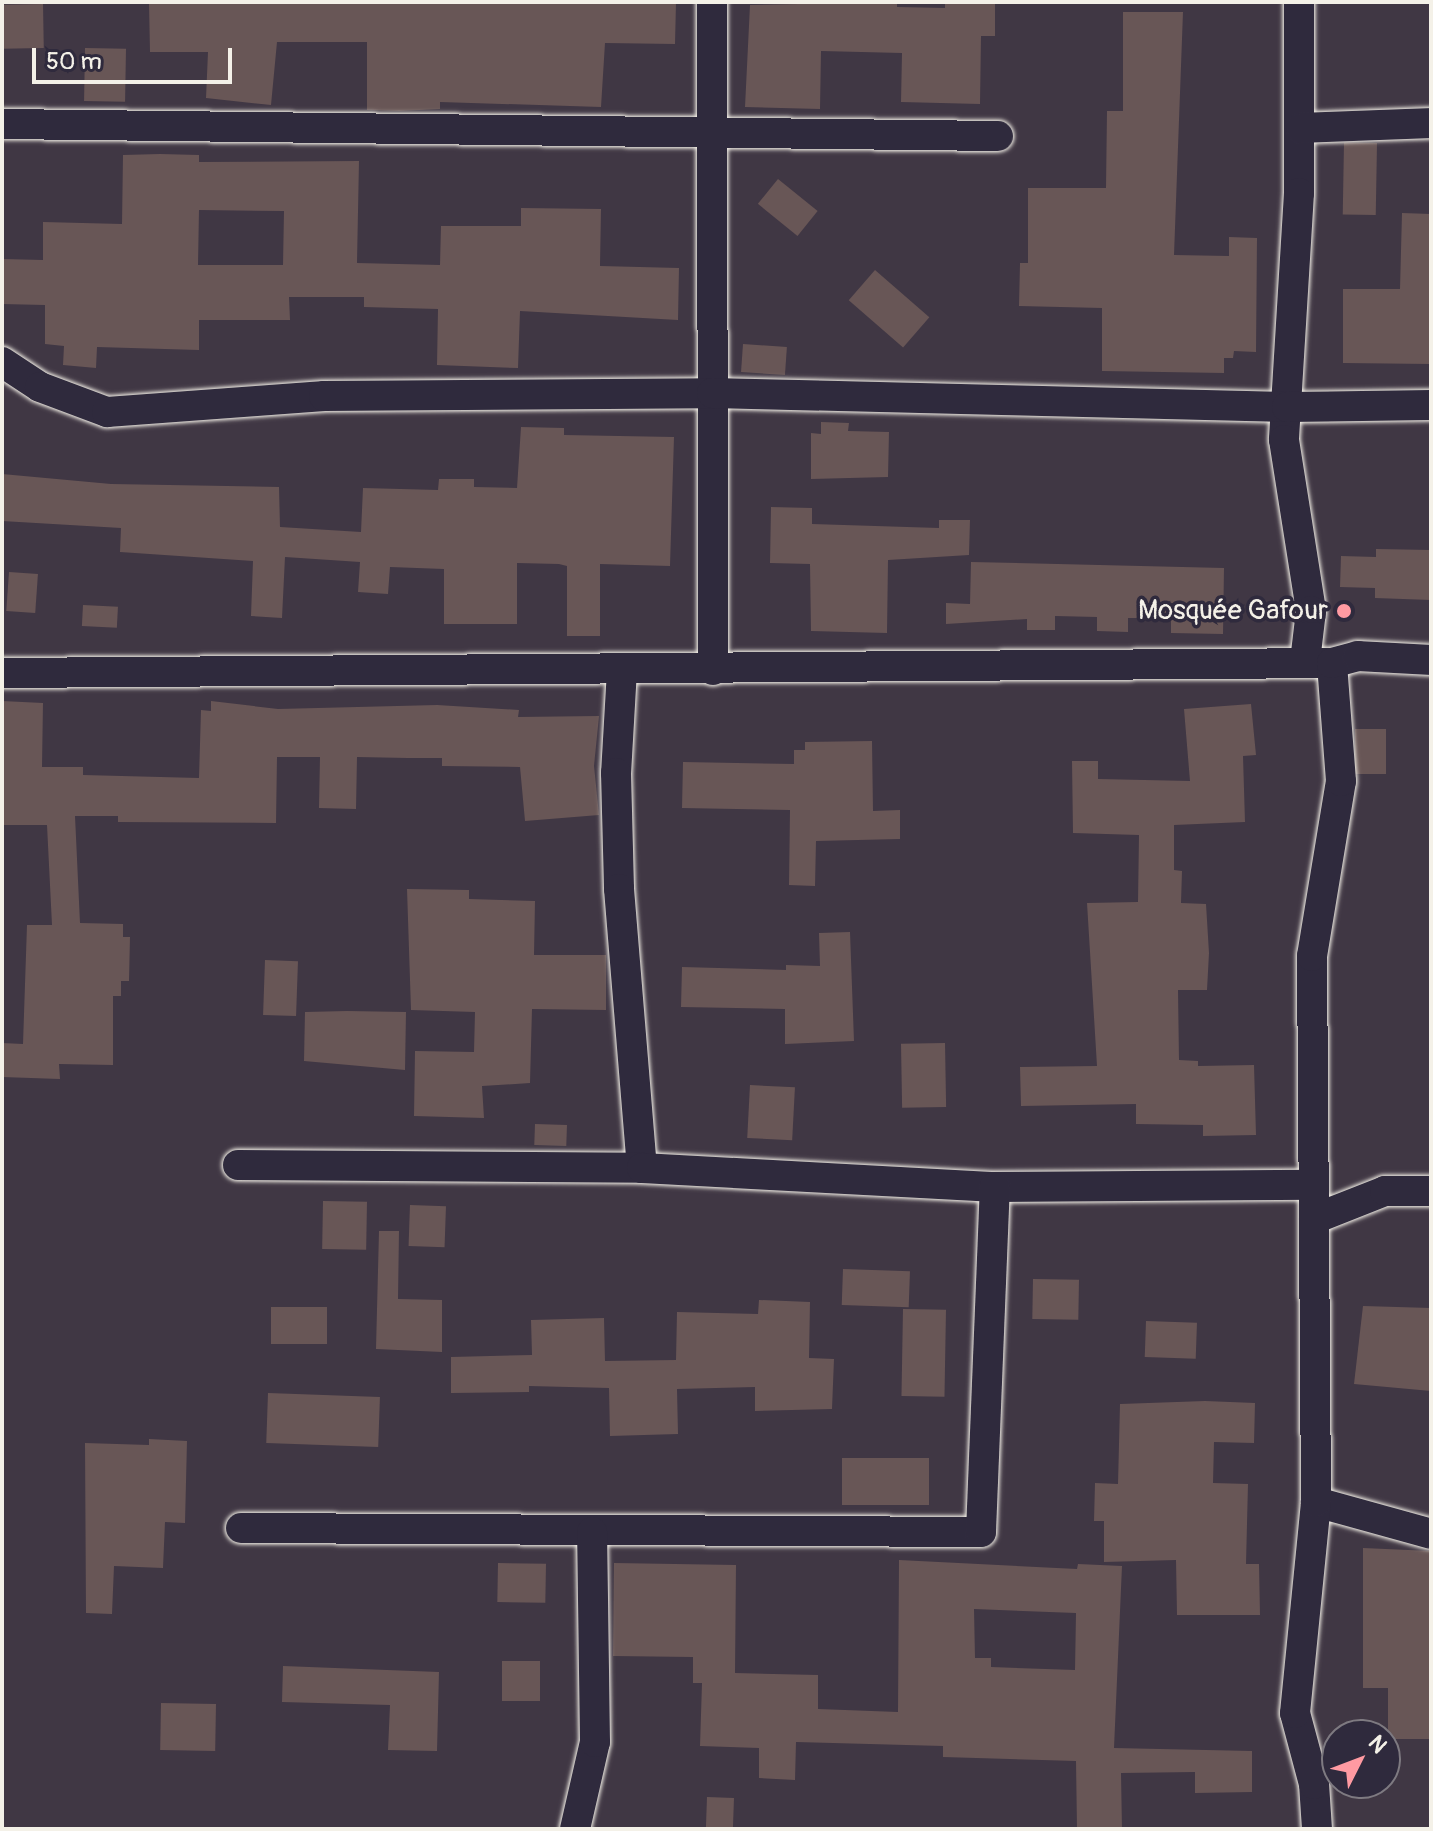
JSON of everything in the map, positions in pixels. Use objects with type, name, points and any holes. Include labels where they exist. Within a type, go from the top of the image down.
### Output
[{"type":"street","points":[[712,2],[713,670]]},
{"type":"street","points":[[1299,2],[1301,128],[1287,407],[1289,486],[1341,781],[1312,956],[1316,1502],[1295,1713],[1314,1784],[1317,1829]]},
{"type":"street","points":[[1301,128],[1431,123]]},
{"type":"street","points":[[2,124],[712,135],[998,136]]},
{"type":"street","points":[[2,362],[40,387],[107,412],[324,396],[712,393],[1287,407],[1431,405]]},
{"type":"street","points":[[2,673],[713,670],[1318,662],[1358,656],[1431,660]]},
{"type":"street","points":[[622,670],[616,773],[619,889],[642,1168]]},
{"type":"street","points":[[238,1165],[642,1168],[995,1187],[1314,1185]]},
{"type":"street","points":[[241,1528],[981,1532],[995,1187]]},
{"type":"street","points":[[1314,1219],[1385,1191],[1431,1191]]},
{"type":"street","points":[[1316,1502],[1431,1534]]},
{"type":"street","points":[[575,1829],[595,1742],[592,1532]]},
{"type":"building","points":[[897,2],[897,7],[945,8],[945,3],[995,4],[995,36],[981,36],[980,104],[901,102],[902,53],[821,51],[820,109],[745,107],[750,5]]},
{"type":"building","points":[[149,3],[676,3],[675,44],[605,43],[601,107],[440,102],[440,109],[399,111],[367,110],[367,42],[277,42],[271,105],[206,98],[208,52],[150,52]]},
{"type":"building","points":[[43,4],[44,48],[3,49],[2,5]]},
{"type":"building","points":[[1123,12],[1183,12],[1174,255],[1229,256],[1229,237],[1257,238],[1256,352],[1234,351],[1233,358],[1224,358],[1224,373],[1102,371],[1102,308],[1019,306],[1020,263],[1028,263],[1028,188],[1106,188],[1107,111],[1123,111]]},
{"type":"building","points":[[85,48],[126,49],[125,102],[84,101]]},
{"type":"building","points":[[1344,142],[1377,143],[1376,215],[1343,214]]},
{"type":"building","points":[[123,155],[199,155],[199,162],[359,161],[357,263],[440,265],[441,226],[521,226],[521,208],[601,209],[600,266],[679,268],[678,320],[520,311],[518,368],[437,365],[438,309],[364,307],[364,297],[289,297],[290,320],[199,320],[199,350],[97,347],[96,368],[63,365],[64,346],[45,344],[45,305],[2,304],[2,259],[43,260],[43,222],[122,224]],"holes":[[[199,210],[284,211],[283,265],[198,265]]]},
{"type":"building","points":[[778,179],[818,211],[797,236],[758,204]]},
{"type":"building","points":[[1402,213],[1431,214],[1431,364],[1343,363],[1343,289],[1400,289]]},
{"type":"building","points":[[875,270],[929,317],[903,347],[849,300]]},
{"type":"building","points":[[743,344],[787,347],[785,375],[741,372]]},
{"type":"building","points":[[821,422],[849,423],[848,431],[889,432],[888,477],[811,479],[811,433],[821,434]]},
{"type":"building","points":[[521,427],[564,428],[564,435],[674,437],[670,566],[600,564],[600,636],[567,636],[567,566],[559,564],[517,563],[517,624],[444,624],[444,569],[390,567],[388,594],[358,592],[360,562],[285,557],[282,618],[251,616],[253,561],[120,552],[121,528],[2,521],[2,474],[111,484],[279,487],[280,527],[361,532],[363,488],[438,490],[439,479],[474,479],[474,487],[517,488]]},
{"type":"building","points":[[771,507],[812,508],[812,524],[939,528],[939,520],[970,520],[969,555],[888,560],[887,633],[811,631],[810,564],[770,563]]},
{"type":"building","points":[[1376,549],[1431,550],[1431,600],[1375,598],[1375,588],[1340,587],[1341,556],[1376,557]]},
{"type":"building","points":[[971,562],[1224,568],[1223,634],[1171,633],[1171,618],[1128,618],[1128,632],[1097,631],[1097,617],[1055,616],[1055,630],[1027,630],[1027,619],[946,624],[946,603],[970,604]]},
{"type":"building","points":[[9,572],[38,574],[35,613],[6,611]]},
{"type":"building","points":[[83,605],[118,607],[117,628],[82,626]]},
{"type":"building","points":[[2,701],[43,703],[42,767],[83,767],[83,775],[199,778],[201,710],[211,711],[211,701],[278,709],[437,705],[519,710],[518,717],[599,716],[594,766],[599,815],[525,821],[520,767],[442,766],[442,758],[357,757],[356,809],[319,808],[320,757],[277,757],[276,823],[118,822],[118,816],[75,816],[80,923],[123,924],[123,937],[130,937],[129,981],[121,981],[121,996],[113,996],[113,1065],[59,1064],[60,1079],[2,1077],[2,1043],[23,1044],[27,925],[52,925],[47,825],[2,825]]},
{"type":"building","points":[[1251,704],[1256,755],[1243,756],[1245,822],[1174,825],[1174,870],[1182,871],[1181,903],[1206,904],[1209,953],[1207,990],[1178,990],[1179,1060],[1198,1061],[1198,1066],[1254,1065],[1256,1135],[1203,1136],[1203,1125],[1136,1124],[1136,1104],[1021,1106],[1020,1067],[1097,1066],[1087,903],[1138,902],[1139,835],[1073,833],[1072,761],[1098,761],[1098,779],[1190,781],[1184,709]]},
{"type":"building","points":[[1355,729],[1386,729],[1386,774],[1355,774]]},
{"type":"building","points":[[872,741],[873,811],[900,810],[900,839],[816,841],[815,886],[789,885],[790,810],[682,808],[683,762],[794,764],[794,750],[805,750],[805,742]]},
{"type":"building","points":[[407,889],[469,890],[469,899],[535,901],[534,955],[606,955],[606,1010],[532,1009],[530,1083],[482,1086],[484,1118],[414,1116],[415,1051],[474,1052],[475,1012],[411,1010]]},
{"type":"building","points":[[850,932],[854,1041],[785,1044],[785,1009],[681,1007],[682,967],[786,970],[786,965],[820,966],[819,933]]},
{"type":"building","points":[[265,960],[298,961],[296,1016],[263,1015]]},
{"type":"building","points":[[305,1012],[406,1012],[405,1070],[304,1061]]},
{"type":"building","points":[[945,1043],[946,1107],[902,1108],[901,1044]]},
{"type":"building","points":[[750,1085],[795,1087],[792,1140],[747,1138]]},
{"type":"building","points":[[535,1124],[567,1125],[566,1146],[534,1145]]},
{"type":"building","points":[[323,1201],[367,1202],[366,1250],[322,1249]]},
{"type":"building","points":[[410,1205],[446,1206],[445,1247],[409,1246]]},
{"type":"building","points":[[379,1231],[399,1231],[398,1299],[442,1300],[442,1352],[376,1349]]},
{"type":"building","points":[[843,1269],[910,1271],[909,1307],[842,1305]]},
{"type":"building","points":[[1033,1279],[1079,1280],[1078,1320],[1032,1319]]},
{"type":"building","points":[[759,1300],[810,1302],[809,1358],[834,1359],[832,1409],[755,1411],[755,1387],[677,1389],[678,1434],[610,1436],[609,1388],[529,1386],[529,1392],[451,1393],[451,1357],[532,1355],[531,1320],[604,1318],[605,1361],[676,1360],[677,1312],[758,1314]]},
{"type":"building","points":[[1363,1306],[1431,1308],[1431,1391],[1354,1384]]},
{"type":"building","points":[[271,1307],[327,1307],[327,1344],[271,1344]]},
{"type":"building","points":[[903,1309],[946,1310],[944,1397],[901,1396]]},
{"type":"building","points":[[1146,1321],[1197,1323],[1196,1359],[1145,1357]]},
{"type":"building","points":[[268,1393],[380,1397],[378,1447],[266,1443]]},
{"type":"building","points":[[1255,1403],[1254,1443],[1214,1442],[1213,1483],[1248,1484],[1246,1564],[1259,1564],[1260,1615],[1177,1615],[1176,1560],[1104,1562],[1104,1521],[1094,1521],[1095,1483],[1118,1484],[1120,1404]]},
{"type":"building","points":[[149,1439],[187,1441],[185,1523],[165,1522],[163,1568],[114,1566],[112,1614],[86,1613],[85,1443],[149,1445]]},
{"type":"building","points":[[842,1458],[929,1458],[929,1505],[842,1505]]},
{"type":"building","points":[[1363,1548],[1431,1551],[1431,1739],[1401,1739],[1401,1719],[1388,1719],[1388,1688],[1363,1688]]},
{"type":"building","points":[[899,1560],[1077,1569],[1078,1564],[1122,1566],[1114,1748],[1252,1751],[1252,1792],[1195,1793],[1195,1772],[1121,1773],[1122,1829],[1077,1829],[1076,1761],[943,1757],[943,1746],[796,1742],[795,1780],[759,1778],[759,1748],[700,1746],[702,1683],[693,1683],[693,1657],[613,1656],[614,1563],[736,1565],[735,1673],[818,1675],[818,1709],[898,1712]],"holes":[[[974,1609],[1076,1613],[1075,1670],[991,1667],[991,1658],[975,1658]]]},
{"type":"building","points":[[498,1563],[546,1564],[545,1603],[497,1602]]},
{"type":"building","points":[[502,1661],[540,1661],[540,1701],[502,1701]]},
{"type":"building","points":[[283,1666],[439,1672],[437,1751],[388,1750],[390,1705],[282,1702]]},
{"type":"building","points":[[161,1703],[216,1704],[215,1751],[160,1750]]},
{"type":"building","points":[[707,1797],[734,1798],[733,1829],[706,1829]]},
{"type":"place","name":"Mosquée Gafour","points":[[1344,611]]}]
